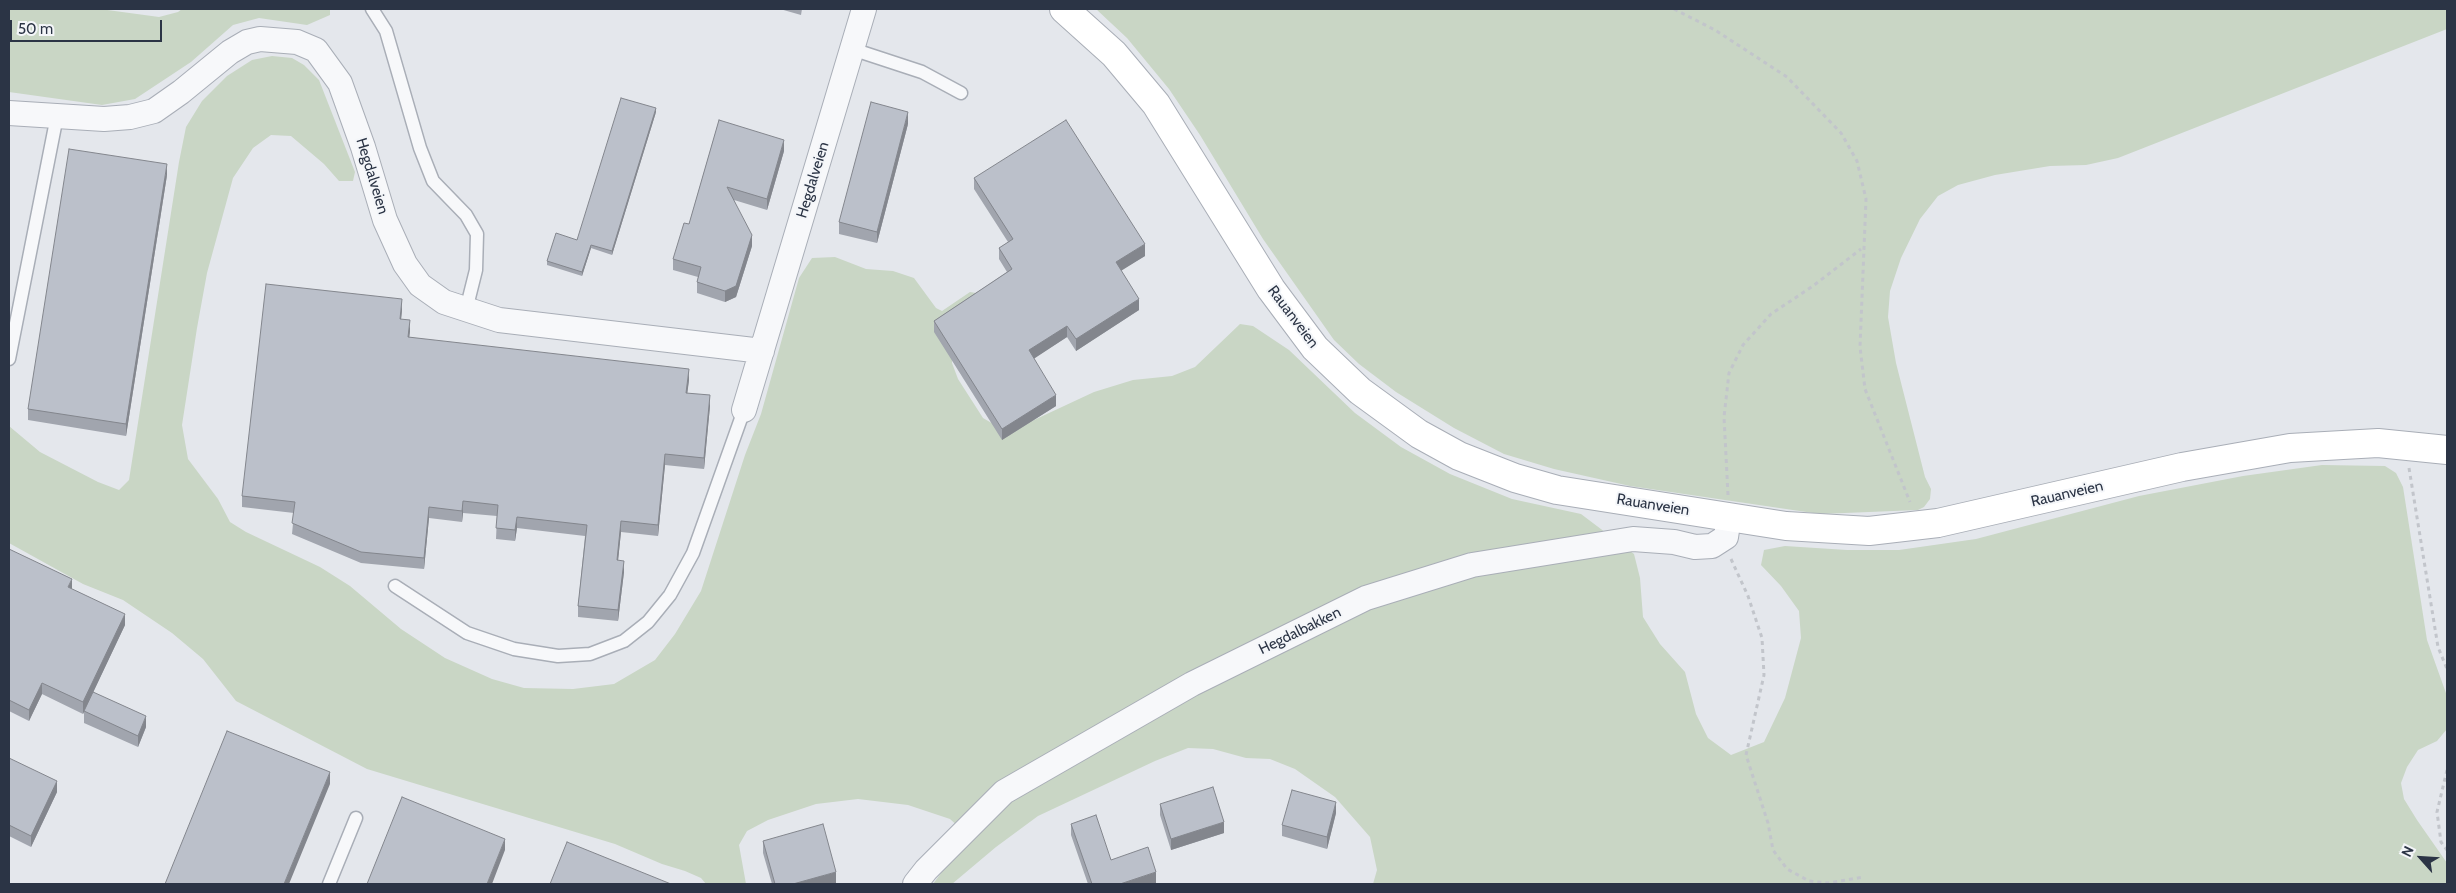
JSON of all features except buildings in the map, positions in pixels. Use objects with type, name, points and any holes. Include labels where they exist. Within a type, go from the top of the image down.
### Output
[{"type":"main road","name":"Rauanveien","points":[[1064,9],[1114,54],[1156,104],[1271,289],[1303,333],[1337,370],[1393,417],[1419,434],[1459,456],[1515,478],[1557,490],[1728,527],[1786,526],[1837,531],[1869,531],[1920,526],[2182,467],[2281,450],[2350,444],[2405,445],[2447,450]]},
{"type":"street","name":"Hegdalveien","points":[[744,410],[864,9]]},
{"type":"street","name":"Hegdalveien","points":[[9,113],[104,119],[130,117],[154,111],[181,92],[230,52],[247,42],[260,39],[297,42],[316,50],[340,83],[363,147],[385,220],[405,264],[420,285],[444,302],[499,320],[762,351]]},
{"type":"street","name":"Hegdalbakken","points":[[915,884],[926,870],[1004,792],[1192,684],[1366,598],[1482,564],[1633,539],[1674,542],[1695,548],[1712,546],[1728,527]]},
{"type":"lane","points":[[372,9],[386,31],[420,148],[433,181],[466,215],[477,234],[476,270],[466,310]]},
{"type":"lane","points":[[852,50],[922,72],[960,93]]},
{"type":"lane","points":[[10,359],[57,116]]},
{"type":"lane","points":[[395,586],[467,632],[514,649],[558,656],[590,654],[624,641],[648,622],[670,595],[693,553],[744,410]]},
{"type":"lane","points":[[328,884],[356,818]]},
{"type":"path","points":[[1674,9],[1715,30],[1787,77],[1841,133],[1857,161],[1866,200],[1862,249],[1860,347],[1865,389],[1920,526]]},
{"type":"path","points":[[1862,249],[1813,286],[1771,314],[1743,345],[1729,374],[1724,417],[1731,560],[1748,596],[1762,638],[1764,675],[1746,755],[1768,823],[1772,850],[1787,869],[1810,881],[1828,883],[1864,877]]},
{"type":"path","points":[[2405,445],[2438,647],[2447,669]]},
{"type":"path","points":[[2447,770],[2437,812],[2441,842],[2447,850]]},
{"type":"green space","points":[[9,9],[100,9],[159,17],[178,12],[182,9],[330,9],[330,15],[307,25],[259,18],[233,25],[191,62],[135,99],[102,105],[9,92]]},
{"type":"green space","points":[[1096,9],[2447,9],[2447,29],[2118,158],[2086,165],[2050,166],[1995,175],[1958,185],[1938,196],[1920,219],[1901,258],[1890,291],[1888,317],[1896,363],[1925,477],[1931,489],[1930,499],[1924,507],[1918,510],[1820,514],[1630,486],[1554,469],[1504,454],[1454,428],[1396,392],[1359,364],[1334,340],[1263,239],[1200,135],[1169,89],[1127,38]]},
{"type":"green space","points":[[272,56],[292,58],[304,65],[319,80],[355,172],[353,181],[339,181],[324,164],[291,136],[271,135],[253,148],[233,178],[207,273],[197,328],[182,425],[188,459],[218,499],[230,522],[246,532],[320,567],[350,586],[401,629],[445,658],[492,679],[524,688],[573,689],[614,684],[655,660],[675,634],[701,591],[745,455],[761,414],[799,278],[812,258],[835,257],[866,269],[893,271],[914,278],[936,308],[942,311],[970,292],[976,293],[953,353],[952,363],[958,379],[983,418],[995,425],[1012,428],[1034,420],[1094,392],[1133,380],[1172,376],[1195,367],[1240,324],[1253,326],[1289,350],[1355,413],[1401,447],[1450,474],[1512,499],[1581,514],[1634,554],[1640,578],[1643,617],[1660,644],[1685,672],[1696,714],[1708,738],[1731,755],[1764,742],[1785,698],[1801,638],[1799,611],[1781,586],[1761,565],[1764,550],[1785,546],[1847,550],[1899,550],[1976,539],[2139,496],[2243,476],[2322,465],[2385,466],[2396,473],[2403,487],[2427,640],[2447,696],[2447,729],[2437,741],[2418,750],[2407,767],[2401,783],[2404,799],[2447,863],[2447,884],[1373,884],[1377,870],[1370,837],[1335,797],[1295,769],[1270,759],[1246,758],[1213,749],[1188,748],[1155,761],[1038,816],[996,847],[952,884],[933,884],[947,865],[960,828],[950,819],[908,805],[858,799],[816,804],[768,820],[747,831],[739,845],[746,884],[706,884],[701,878],[615,844],[367,769],[236,701],[203,659],[172,633],[123,600],[83,584],[9,543],[9,426],[40,452],[98,482],[119,490],[129,480],[186,127],[202,101],[227,76],[252,60]]}]
